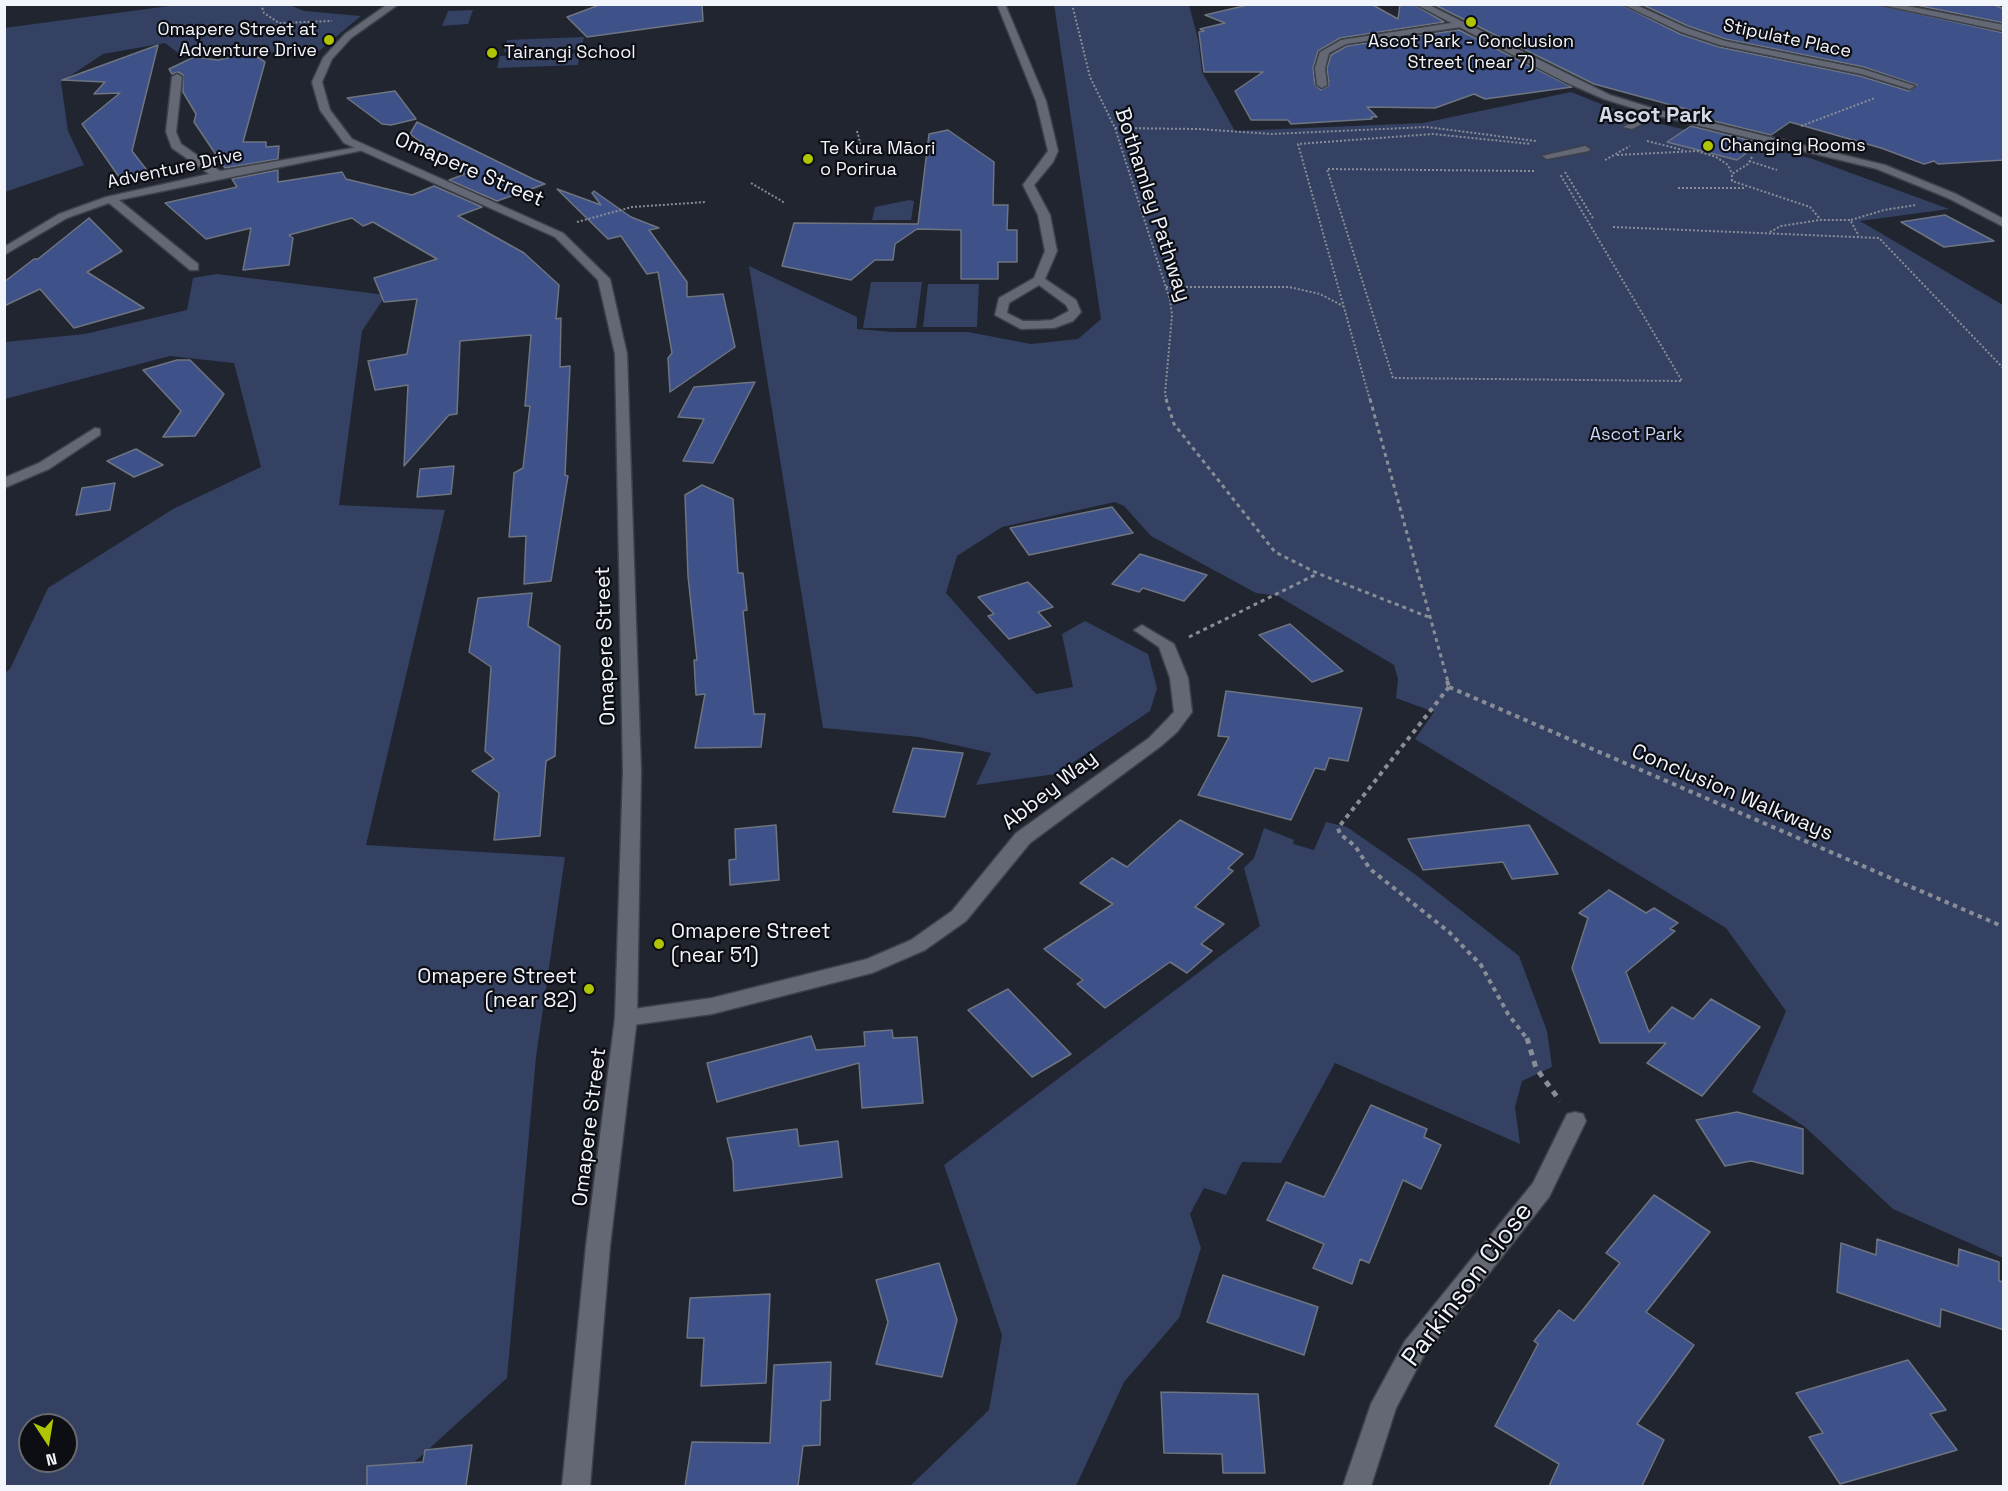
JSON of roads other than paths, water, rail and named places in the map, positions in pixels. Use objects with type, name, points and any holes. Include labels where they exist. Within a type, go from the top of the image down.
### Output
[{"type":"street","name":"Omapere Street","points":[[395,4],[348,36],[328,58],[317,82],[325,110],[348,141],[551,229],[604,279],[621,354],[632,771],[626,1018],[598,1246],[576,1486]]},
{"type":"street","points":[[1001,4],[1041,101],[1053,147],[1049,160],[1028,185],[1044,215],[1052,251],[1039,280],[1003,302],[1001,315],[1022,325],[1054,324],[1069,318],[1075,312],[1072,303],[1039,280]]},
{"type":"street","points":[[1419,4],[1568,80],[1607,97],[1659,113],[1881,167],[1952,196],[2004,224]]},
{"type":"street","name":"Stipulate Place","points":[[1626,4],[1684,30],[1723,42],[1863,72],[1910,86]]},
{"type":"street","points":[[1881,4],[2004,28]]},
{"type":"street","points":[[1322,86],[1320,68],[1325,52],[1344,42],[1458,25]]},
{"type":"street","points":[[177,77],[171,132],[176,146],[218,175]]},
{"type":"street","points":[[1628,127],[1659,113]]},
{"type":"street","name":"Adventure Drive","points":[[4,252],[63,216],[110,200],[218,175],[364,149]]},
{"type":"street","points":[[1547,156],[1585,149]]},
{"type":"street","points":[[110,200],[194,267]]},
{"type":"street","points":[[4,484],[44,466],[95,432]]},
{"type":"street","name":"Abbey Way","points":[[626,1018],[712,1006],[872,965],[918,945],[959,916],[1023,838],[1171,728],[1183,712],[1179,678],[1166,644],[1142,630]]},
{"type":"street","name":"Parkinson Close","points":[[1357,1486],[1384,1404],[1414,1348],[1541,1190],[1575,1121]]},
{"type":"place","name":"Ascot Park - Conclusion Street (near 7)","points":[[1471,22]]},
{"type":"place","name":"Omapere Street at Adventure Drive","points":[[329,40]]},
{"type":"place","name":"Tairangi School","points":[[492,53]]},
{"type":"place","name":"Changing Rooms","points":[[1708,146]]},
{"type":"place","name":"Te Kura Māori o Porirua","points":[[808,159]]},
{"type":"place","name":"Omapere Street (near 51)","points":[[659,944]]},
{"type":"place","name":"Omapere Street (near 82)","points":[[589,989]]},
{"type":"district","name":"Ascot Park","points":[[1656,116]]}]
